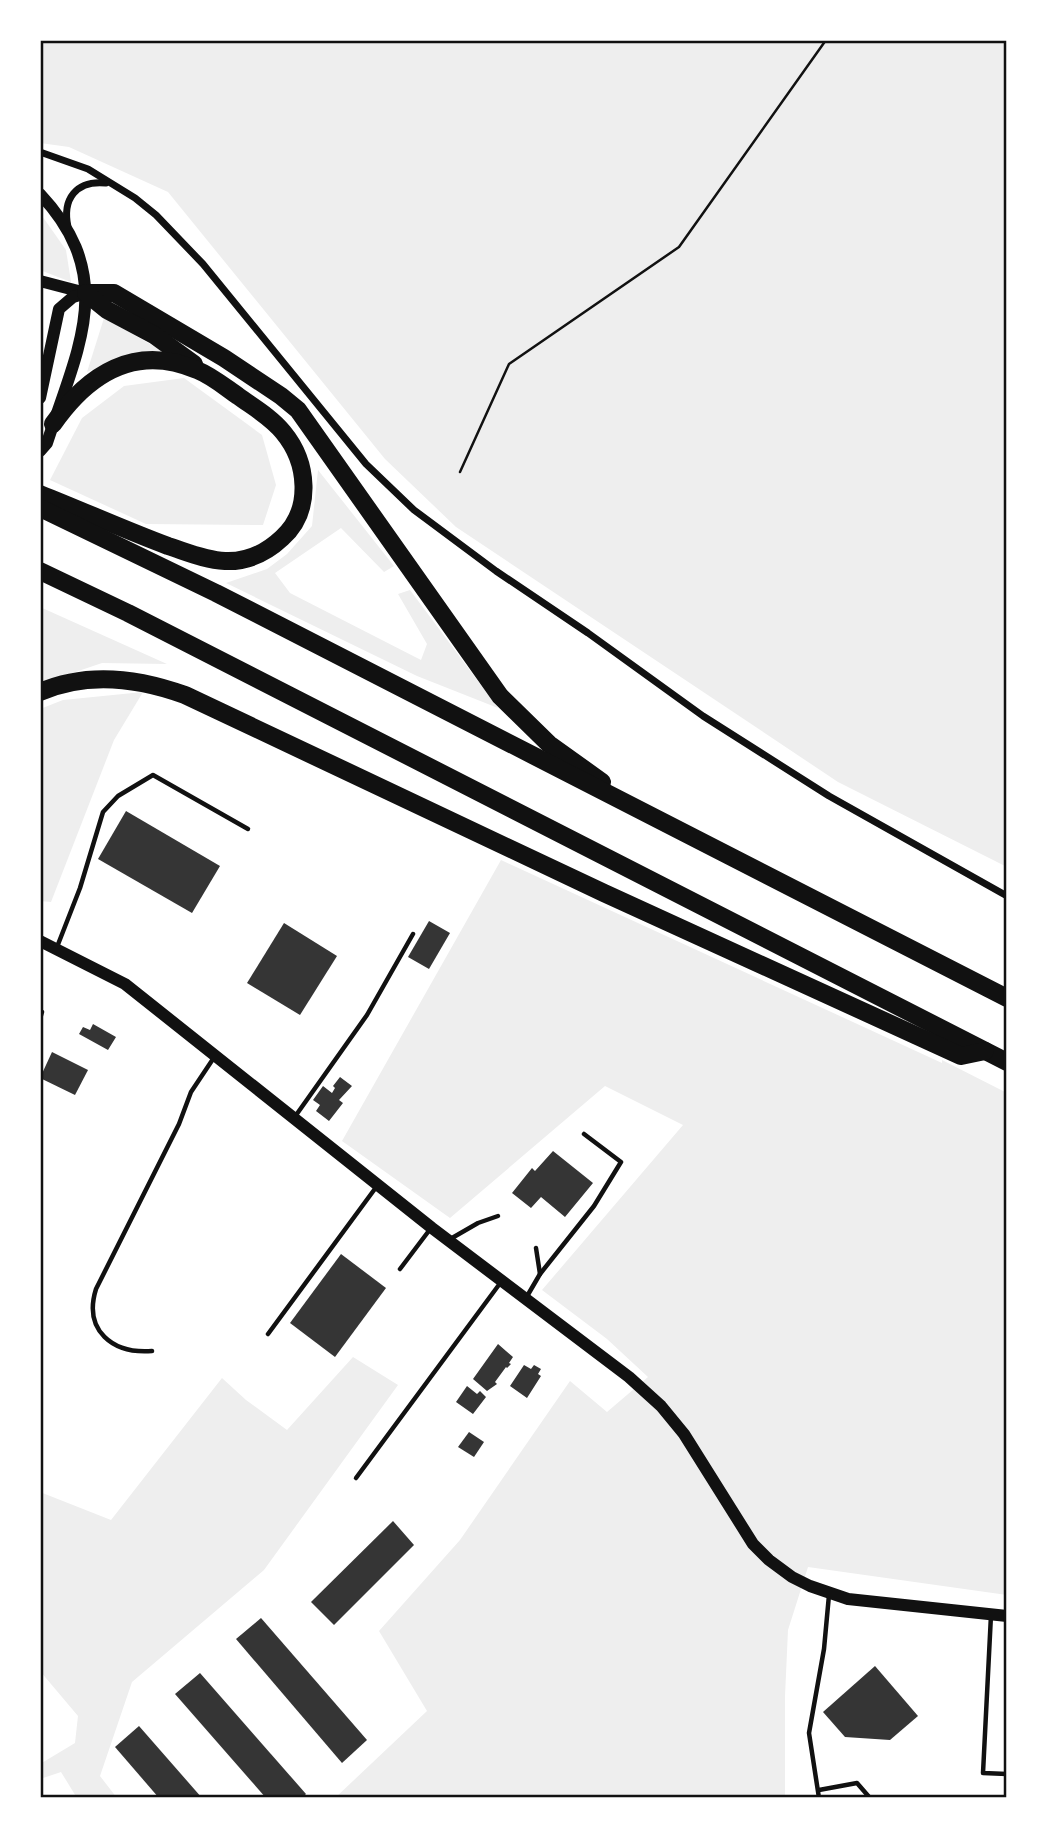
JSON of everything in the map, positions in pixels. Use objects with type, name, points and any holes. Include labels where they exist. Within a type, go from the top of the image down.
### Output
[{"type":"highway","points":[[40,494],[137,534],[205,558],[234,561],[266,551],[286,535],[298,515],[305,492],[302,470],[283,431],[154,335],[107,310],[86,293]]},
{"type":"highway","points":[[86,293],[114,293],[224,358],[298,410],[500,696],[549,744],[650,817]]},
{"type":"highway","points":[[53,424],[69,402],[89,383],[106,371],[128,364],[160,360],[181,364],[216,380]]},
{"type":"highway","points":[[40,508],[216,593],[1007,998]]},
{"type":"highway","points":[[40,571],[238,669],[1007,1062]]},
{"type":"highway","points":[[40,692],[76,680],[107,678],[160,686],[185,695],[615,898],[961,1056],[985,1051]]},
{"type":"street","points":[[40,152],[88,169],[156,215],[183,242],[366,464],[414,510],[703,716],[830,796],[1007,896]]},
{"type":"street","points":[[69,231],[65,212],[69,199],[80,187],[94,181],[110,183]]},
{"type":"street","points":[[40,194],[57,211],[69,231],[80,257],[86,293],[82,338],[47,443],[40,451]]},
{"type":"street","points":[[40,281],[86,293]]},
{"type":"street","points":[[40,398],[59,309],[73,297],[86,293]]},
{"type":"street","points":[[40,941],[125,984],[432,1228],[629,1377],[662,1406],[684,1434],[753,1544],[792,1577],[848,1600],[1007,1616]]},
{"type":"lane","points":[[56,948],[80,888],[103,812],[124,792],[153,775],[248,829]]},
{"type":"lane","points":[[294,1119],[368,1015],[413,934]]},
{"type":"lane","points":[[40,1019],[43,1012]]},
{"type":"lane","points":[[152,1351],[128,1350],[107,1339],[99,1332],[93,1320],[92,1303],[96,1289],[179,1125],[191,1092],[216,1056]]},
{"type":"lane","points":[[525,1299],[540,1274],[594,1206],[621,1162],[584,1134]]},
{"type":"lane","points":[[268,1334],[378,1185]]},
{"type":"lane","points":[[448,1240],[478,1223],[498,1216]]},
{"type":"lane","points":[[400,1269],[432,1228]]},
{"type":"lane","points":[[536,1248],[540,1274]]},
{"type":"lane","points":[[356,1478],[502,1281]]},
{"type":"lane","points":[[819,1798],[809,1733],[824,1649],[829,1594]]},
{"type":"lane","points":[[991,1614],[983,1773],[1007,1774]]},
{"type":"lane","points":[[819,1790],[857,1783],[870,1798]]},
{"type":"path","points":[[460,472],[509,364],[679,247],[826,40]]},
{"type":"shaded area","points":[[40,40],[1007,40],[1007,867],[838,782],[456,527],[385,459],[168,192],[69,147],[40,143]]},
{"type":"shaded area","points":[[40,213],[66,250],[71,282],[40,270]]},
{"type":"shaded area","points":[[104,318],[166,353],[127,356],[87,372]]},
{"type":"shaded area","points":[[184,378],[262,435],[276,485],[263,525],[146,524],[50,480],[82,418],[124,386]]},
{"type":"shaded area","points":[[318,470],[394,566],[384,572],[341,528],[275,573],[290,593],[421,660],[427,644],[398,594],[410,590],[498,708],[417,676],[226,583],[267,569],[287,554],[312,526]]},
{"type":"shaded area","points":[[40,607],[167,664],[102,663],[40,684]]},
{"type":"shaded area","points":[[143,692],[114,740],[51,902],[40,901],[40,709],[63,700]]},
{"type":"shaded area","points":[[501,860],[942,1063],[942,1060],[1007,1093],[1007,1595],[808,1567],[788,1630],[785,1798],[335,1798],[427,1711],[379,1631],[460,1540],[570,1381],[607,1412],[648,1377],[607,1339],[542,1290],[683,1125],[605,1086],[450,1218],[342,1141]]},
{"type":"shaded area","points":[[353,1357],[398,1385],[264,1570],[132,1682],[100,1776],[117,1798],[77,1798],[61,1772],[40,1779],[40,1764],[75,1743],[78,1716],[40,1671],[40,1492],[111,1520],[222,1378],[246,1400],[287,1430]]},
{"type":"building","points":[[126,811],[220,866],[192,913],[98,859]]},
{"type":"building","points":[[429,921],[450,933],[429,969],[408,957]]},
{"type":"building","points":[[284,923],[337,956],[300,1015],[247,983]]},
{"type":"building","points":[[93,1024],[116,1037],[108,1050],[79,1034],[83,1027],[90,1030]]},
{"type":"building","points":[[52,1052],[88,1070],[75,1095],[40,1078]]},
{"type":"building","points":[[340,1077],[352,1086],[339,1100],[343,1103],[329,1121],[316,1111],[320,1105],[313,1100],[323,1086],[332,1093],[335,1088],[333,1086]]},
{"type":"building","points":[[553,1151],[593,1183],[565,1217],[541,1197],[531,1208],[512,1193],[532,1168],[535,1171]]},
{"type":"building","points":[[341,1254],[386,1288],[335,1357],[290,1323]]},
{"type":"building","points":[[498,1344],[513,1357],[509,1363],[511,1364],[495,1382],[497,1384],[487,1391],[473,1379]]},
{"type":"building","points":[[524,1365],[531,1369],[534,1365],[541,1369],[538,1374],[541,1376],[527,1398],[510,1386]]},
{"type":"building","points":[[467,1386],[477,1394],[480,1391],[486,1397],[473,1414],[456,1402]]},
{"type":"building","points":[[469,1432],[484,1442],[474,1457],[458,1447]]},
{"type":"building","points":[[393,1521],[414,1545],[334,1625],[311,1602]]},
{"type":"building","points":[[261,1618],[367,1740],[342,1763],[236,1639]]},
{"type":"building","points":[[875,1666],[918,1716],[890,1740],[845,1737],[823,1712]]},
{"type":"building","points":[[200,1673],[306,1794],[302,1798],[266,1798],[175,1694]]},
{"type":"building","points":[[139,1726],[202,1798],[159,1798],[115,1747]]}]
